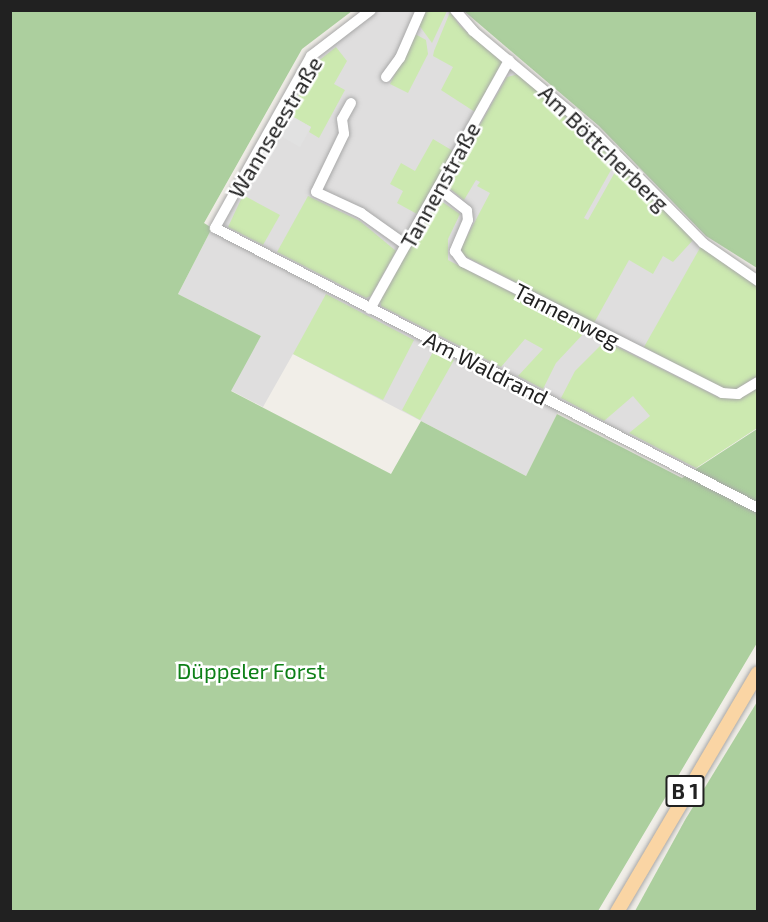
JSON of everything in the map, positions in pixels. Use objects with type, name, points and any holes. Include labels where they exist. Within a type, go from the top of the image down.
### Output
[{"type":"main road","name":"B 1","points":[[617,912],[758,673]]},
{"type":"street","name":"Wannseestraße","points":[[215,228],[311,56],[371,10]]},
{"type":"street","points":[[386,77],[400,58],[421,10]]},
{"type":"street","name":"Am Böttcherberg","points":[[455,10],[465,24],[594,132],[703,243],[758,281]]},
{"type":"street","name":"Tannenstraße","points":[[370,309],[509,60]]},
{"type":"street","points":[[351,103],[342,119],[344,134],[316,192],[361,213],[406,245]]},
{"type":"street","name":"Tannenweg","points":[[438,188],[467,211],[468,220],[455,251],[463,262],[722,393],[738,394],[758,382]]},
{"type":"street","name":"Am Waldrand","points":[[215,228],[758,508]]},
{"type":"shaded area","points":[[376,11],[450,11],[464,29],[592,136],[670,214],[757,282],[757,428],[692,470],[562,404],[526,476],[293,354],[263,407],[230,390],[261,336],[178,294],[212,228],[315,58]]},
{"type":"shaded area","points":[[288,114],[311,127],[300,147],[277,134]]},
{"type":"green space","name":"Düppeler Forst","points":[[10,11],[352,11],[302,49],[204,223],[212,228],[178,294],[261,336],[231,391],[391,474],[421,421],[526,476],[557,414],[682,478],[757,429],[757,643],[598,911],[11,911]]},
{"type":"green space","points":[[425,11],[447,11],[432,43],[419,25]]},
{"type":"green space","points":[[464,11],[757,11],[757,268],[706,236],[599,126]]},
{"type":"green space","points":[[450,12],[460,26],[502,62],[475,112],[441,90],[453,67],[433,56]]},
{"type":"green space","points":[[415,34],[426,40],[428,54],[408,93],[390,84]]},
{"type":"green space","points":[[336,47],[347,61],[334,84],[345,90],[319,138],[309,132],[311,127],[288,114],[317,62]]},
{"type":"green space","points":[[519,74],[616,161],[584,218],[588,220],[619,165],[694,239],[673,262],[663,256],[653,274],[629,260],[594,323],[463,255],[461,248],[490,193],[477,186],[480,182],[476,180],[464,200],[449,188],[448,181],[507,77]]},
{"type":"green space","points":[[433,139],[453,151],[417,214],[397,203],[403,191],[390,184],[401,163],[415,171]]},
{"type":"green space","points":[[243,195],[280,215],[263,245],[228,227]]},
{"type":"green space","points":[[308,196],[360,221],[396,251],[371,296],[366,298],[277,252]]},
{"type":"green space","points":[[441,201],[460,214],[448,239],[448,260],[586,331],[556,363],[543,389],[518,376],[543,349],[525,339],[501,367],[381,306],[380,300],[423,224],[436,202]]},
{"type":"green space","points":[[701,246],[757,285],[757,376],[737,389],[726,391],[644,347]]},
{"type":"green space","points":[[326,294],[414,340],[383,400],[293,354]]},
{"type":"green space","points":[[605,341],[718,397],[740,398],[757,387],[757,428],[696,468],[629,433],[650,416],[633,396],[604,421],[561,398],[575,371]]},
{"type":"green space","points":[[434,350],[454,360],[420,420],[402,410]]},
{"type":"green space","points":[[757,702],[757,911],[635,911],[685,820]]}]
